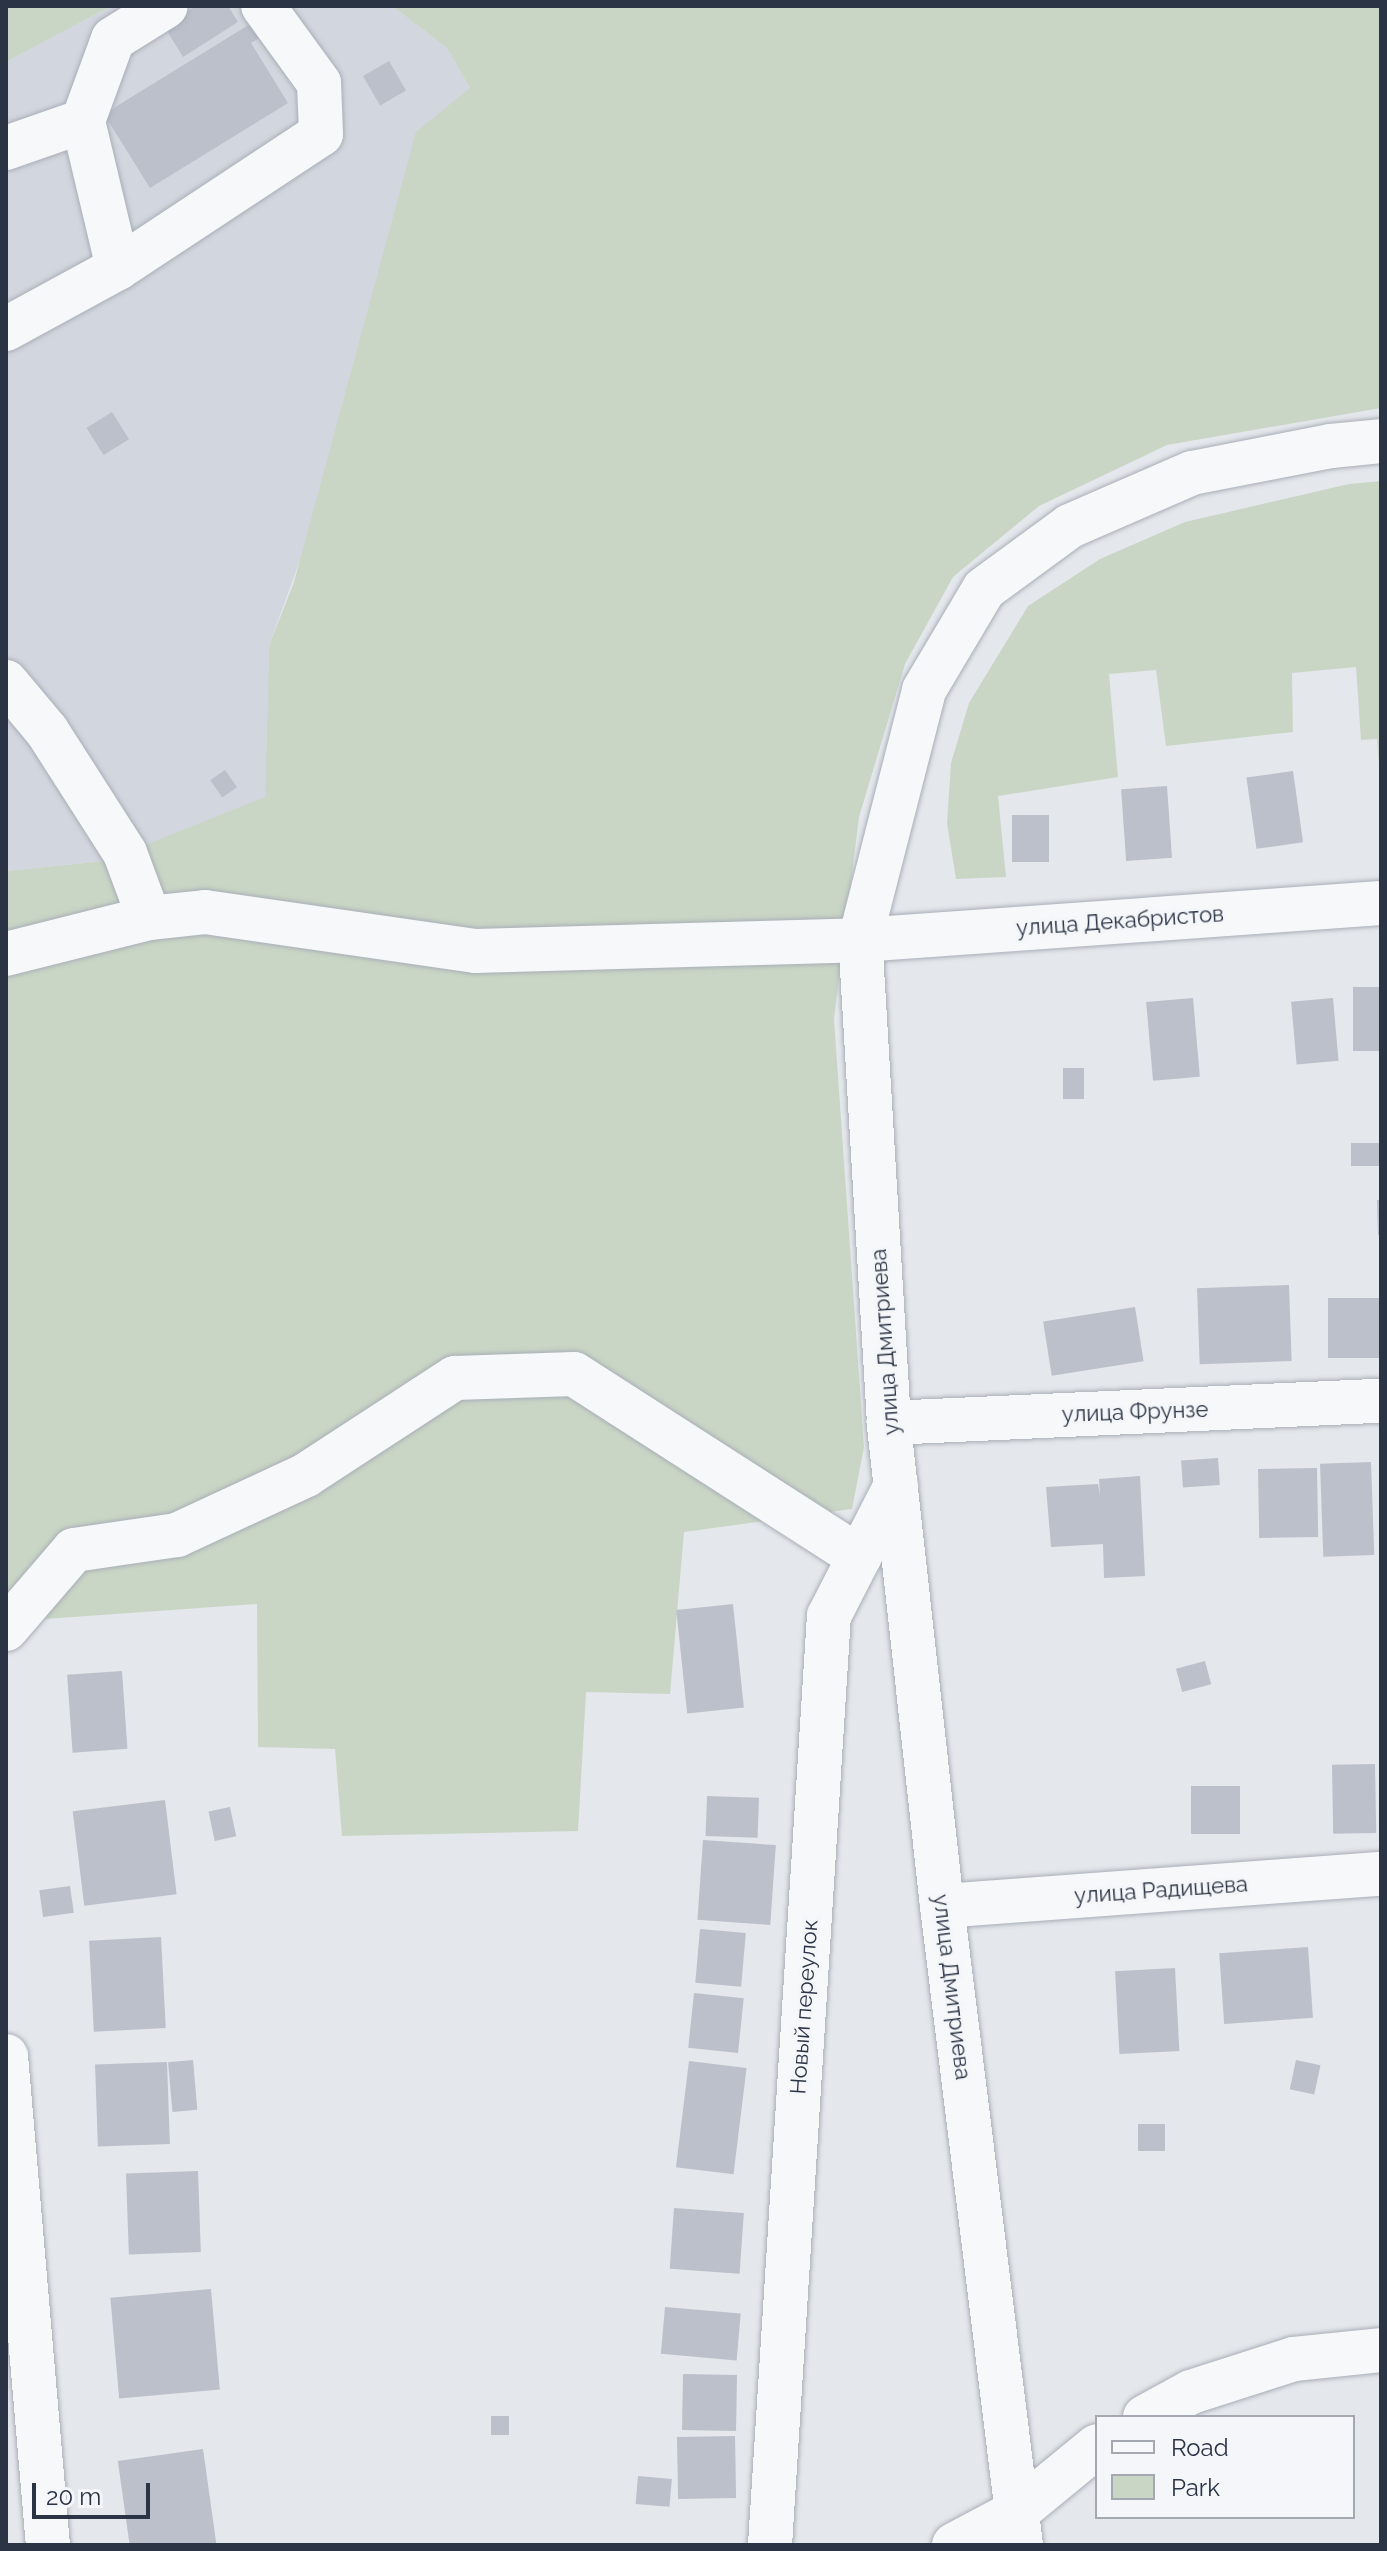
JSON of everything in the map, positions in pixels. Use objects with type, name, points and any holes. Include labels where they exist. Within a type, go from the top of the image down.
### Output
[{"type":"street","points":[[118,268],[83,121],[113,39],[166,6]]},
{"type":"street","points":[[6,329],[118,268],[321,134],[319,83],[263,6]]},
{"type":"street","points":[[6,148],[83,121]]},
{"type":"street","name":"улица Дмитриева","points":[[1019,2528],[942,1906],[889,1423],[860,940],[924,690],[984,589],[1070,526],[1192,473],[1331,446],[1381,441]]},
{"type":"street","points":[[6,682],[47,731],[125,853],[149,918]]},
{"type":"street","name":"улица Декабристов","points":[[6,954],[149,918],[205,912],[475,951],[860,940],[1381,903]]},
{"type":"street","points":[[6,1629],[74,1550],[177,1535],[306,1475],[455,1378],[574,1374],[859,1557]]},
{"type":"street","name":"улица Фрунзе","points":[[889,1423],[1381,1401]]},
{"type":"street","name":"Новый переулок","points":[[770,2545],[829,1616],[896,1485]]},
{"type":"street","name":"улица Радищева","points":[[942,1906],[1381,1874]]},
{"type":"street","points":[[6,2056],[48,2545]]},
{"type":"street","points":[[1149,2415],[1191,2392],[1294,2359],[1381,2350]]},
{"type":"street","points":[[954,2545],[1019,2528],[1095,2448]]},
{"type":"shaded area","points":[[111,6],[392,6],[447,48],[470,88],[269,646],[265,798],[105,861],[6,871],[6,62]]},
{"type":"green space","points":[[6,6],[111,6],[6,62]]},
{"type":"green space","points":[[392,6],[1381,6],[1381,408],[1167,445],[1039,506],[953,577],[905,664],[859,817],[834,1019],[864,1447],[852,1509],[684,1532],[670,1694],[586,1692],[578,1831],[342,1836],[335,1749],[258,1747],[257,1604],[45,1619],[6,1632],[6,871],[105,861],[265,797],[269,646],[294,582],[416,132],[470,88],[447,48]]},
{"type":"green space","points":[[1381,481],[1381,789],[1377,739],[1361,740],[1356,667],[1292,673],[1293,732],[1166,746],[1156,670],[1109,674],[1118,777],[998,796],[1006,877],[956,879],[947,823],[951,763],[969,703],[1028,606],[1100,559],[1185,522],[1349,484]]},
{"type":"building","points":[[196,6],[228,6],[238,22],[183,57],[164,26]]},
{"type":"building","points":[[255,21],[264,35],[251,43],[288,103],[150,188],[104,114]]},
{"type":"building","points":[[389,61],[406,90],[380,105],[363,76]]},
{"type":"building","points":[[112,412],[129,439],[104,455],[87,428]]},
{"type":"building","points":[[225,770],[237,787],[222,798],[210,780]]},
{"type":"building","points":[[1293,771],[1303,842],[1256,849],[1246,778]]},
{"type":"building","points":[[1167,786],[1172,858],[1126,861],[1121,789]]},
{"type":"building","points":[[1012,815],[1049,815],[1049,862],[1012,862]]},
{"type":"building","points":[[1353,987],[1381,987],[1381,1051],[1353,1051]]},
{"type":"building","points":[[1193,998],[1200,1077],[1153,1081],[1146,1002]]},
{"type":"building","points":[[1333,998],[1338,1061],[1297,1064],[1291,1002]]},
{"type":"building","points":[[1063,1068],[1084,1068],[1084,1099],[1063,1099]]},
{"type":"building","points":[[1351,1143],[1381,1143],[1381,1166],[1351,1166]]},
{"type":"building","points":[[1377,1200],[1381,1200],[1381,1235],[1378,1235]]},
{"type":"building","points":[[1289,1285],[1292,1361],[1200,1364],[1197,1288]]},
{"type":"building","points":[[1328,1298],[1381,1298],[1381,1358],[1328,1358]]},
{"type":"building","points":[[1135,1307],[1144,1361],[1052,1376],[1043,1322]]},
{"type":"building","points":[[1218,1458],[1220,1485],[1183,1488],[1181,1461]]},
{"type":"building","points":[[1371,1462],[1374,1555],[1323,1557],[1320,1464]]},
{"type":"building","points":[[1317,1468],[1318,1537],[1259,1538],[1258,1469]]},
{"type":"building","points":[[1140,1476],[1145,1576],[1104,1578],[1103,1544],[1051,1547],[1046,1487],[1098,1484],[1100,1496],[1099,1479]]},
{"type":"building","points":[[733,1604],[744,1707],[687,1713],[676,1610]]},
{"type":"building","points":[[1205,1661],[1211,1684],[1182,1692],[1176,1669]]},
{"type":"building","points":[[122,1671],[127,1749],[73,1753],[67,1675]]},
{"type":"building","points":[[1375,1764],[1376,1833],[1333,1834],[1332,1765]]},
{"type":"building","points":[[1191,1786],[1240,1786],[1240,1834],[1191,1834]]},
{"type":"building","points":[[707,1796],[759,1798],[758,1838],[706,1836]]},
{"type":"building","points":[[165,1800],[177,1894],[84,1906],[73,1811]]},
{"type":"building","points":[[230,1807],[236,1836],[215,1841],[208,1812]]},
{"type":"building","points":[[703,1840],[776,1845],[770,1925],[697,1920]]},
{"type":"building","points":[[70,1886],[74,1913],[43,1917],[39,1890]]},
{"type":"building","points":[[700,1929],[746,1933],[741,1987],[695,1983]]},
{"type":"building","points":[[161,1937],[166,2028],[94,2032],[89,1941]]},
{"type":"building","points":[[1308,1947],[1313,2018],[1224,2024],[1219,1953]]},
{"type":"building","points":[[1175,1968],[1179,2051],[1119,2054],[1115,1971]]},
{"type":"building","points":[[694,1993],[744,1998],[738,2053],[688,2048]]},
{"type":"building","points":[[193,2060],[197,2110],[172,2112],[168,2062]]},
{"type":"building","points":[[1296,2060],[1320,2065],[1314,2095],[1290,2089]]},
{"type":"building","points":[[689,2061],[747,2068],[734,2174],[676,2167]]},
{"type":"building","points":[[167,2062],[170,2144],[98,2146],[95,2065]]},
{"type":"building","points":[[1138,2124],[1165,2124],[1165,2151],[1138,2151]]},
{"type":"building","points":[[198,2171],[201,2252],[129,2254],[126,2174]]},
{"type":"building","points":[[674,2208],[744,2213],[740,2274],[670,2269]]},
{"type":"building","points":[[211,2289],[220,2390],[119,2398],[110,2298]]},
{"type":"building","points":[[665,2307],[741,2314],[737,2360],[661,2354]]},
{"type":"building","points":[[683,2374],[737,2375],[736,2431],[682,2430]]},
{"type":"building","points":[[491,2416],[509,2416],[509,2435],[491,2435]]},
{"type":"building","points":[[735,2436],[736,2498],[678,2499],[677,2437]]},
{"type":"building","points":[[203,2449],[216,2544],[130,2545],[118,2461]]},
{"type":"building","points":[[638,2476],[672,2479],[669,2507],[636,2504]]}]
